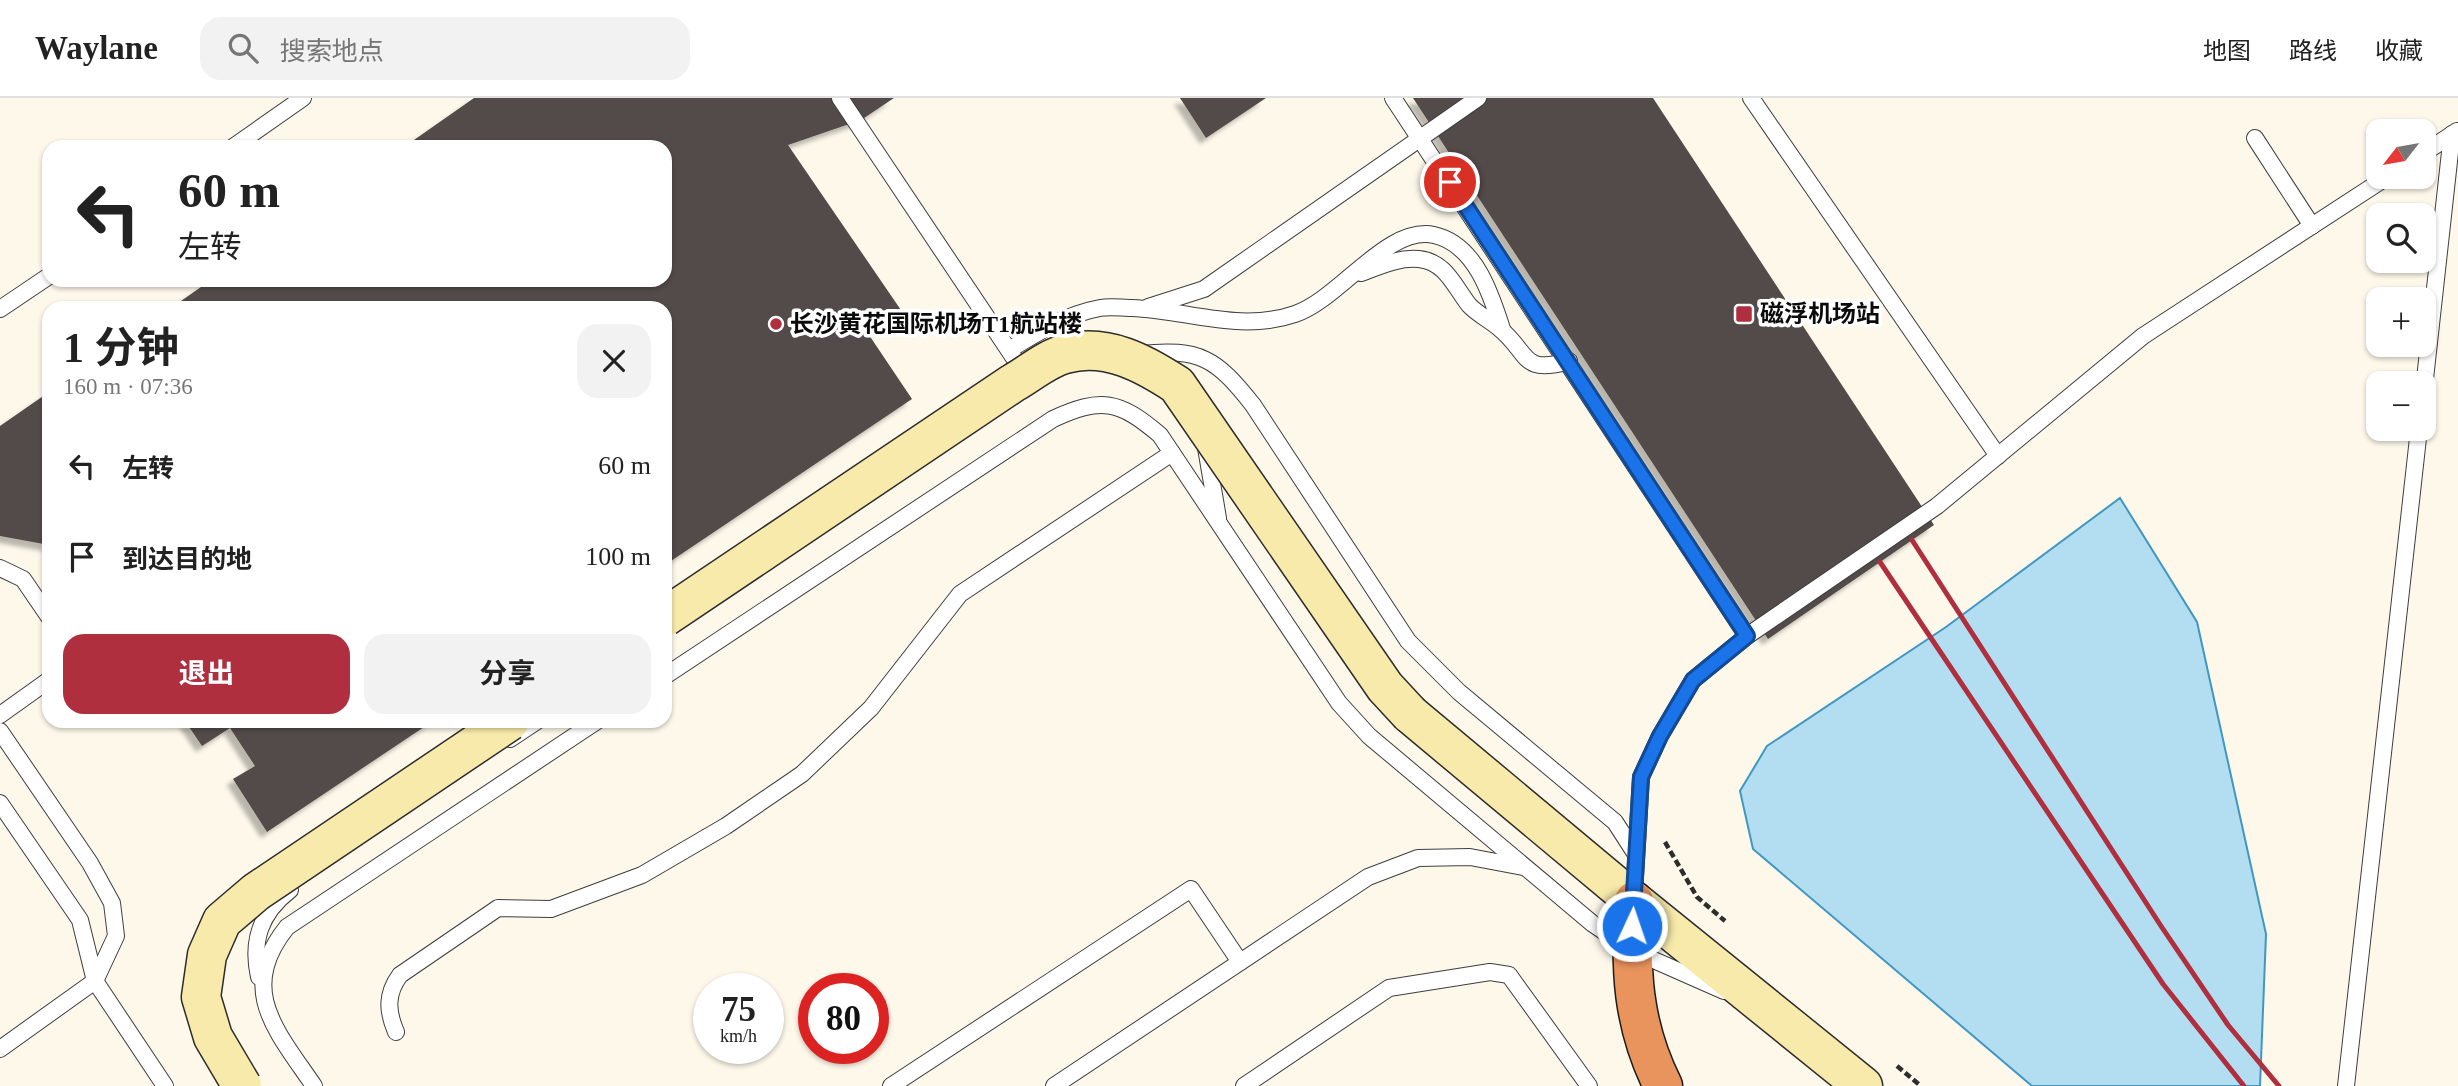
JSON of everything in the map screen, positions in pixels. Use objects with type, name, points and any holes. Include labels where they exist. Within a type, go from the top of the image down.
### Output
[{"type":"highway","points":[[1634,901],[1631,950],[1634,1009],[1663,1086]]},
{"type":"street","points":[[672,612],[1013,383],[1065,354],[1104,351],[1145,364],[1177,385],[1385,687],[1410,714],[1771,1012],[1876,1072]]},
{"type":"street","points":[[242,1086],[213,1037],[201,997],[207,955],[222,921],[256,892],[500,728]]},
{"type":"lane","points":[[243,140],[303,98]]},
{"type":"lane","points":[[840,98],[1009,350],[1014,358],[1013,370]]},
{"type":"lane","points":[[1393,98],[1569,361],[1747,636]]},
{"type":"lane","points":[[1144,308],[1204,289],[1478,98]]},
{"type":"lane","points":[[1751,98],[1998,456]]},
{"type":"lane","points":[[2436,145],[2455,132]]},
{"type":"lane","points":[[2426,371],[2455,132]]},
{"type":"lane","points":[[2255,138],[2312,226]]},
{"type":"lane","points":[[1634,901],[1641,777],[1660,736],[1693,680],[1747,636],[1937,506],[2143,336],[2369,189]]},
{"type":"lane","points":[[1009,350],[1069,317],[1102,307],[1144,308],[1219,321],[1253,322],[1295,314],[1321,301],[1356,275],[1386,247],[1405,237],[1430,234],[1450,240],[1467,256],[1490,292],[1502,329]]},
{"type":"lane","points":[[1356,275],[1399,260],[1421,259],[1440,266],[1471,307],[1502,329],[1525,359],[1545,368],[1569,361]]},
{"type":"lane","points":[[0,309],[42,281]]},
{"type":"lane","points":[[672,599],[1013,370],[1032,365],[1158,352],[1192,353],[1227,372],[1253,405],[1408,640],[1459,692],[1615,822],[1635,853]]},
{"type":"lane","points":[[672,629],[1025,389],[1054,372],[1086,360],[1123,371],[1158,389],[1190,420],[1209,454],[1219,524]]},
{"type":"lane","points":[[672,671],[1053,418],[1082,406],[1108,403],[1134,413],[1160,435],[1339,703],[1369,736],[1593,924],[1631,950],[1771,1012]]},
{"type":"lane","points":[[2346,1086],[2418,441]]},
{"type":"lane","points":[[396,1032],[388,1003],[392,987],[400,975],[498,908],[551,909],[642,875],[726,826],[802,774],[871,708],[960,594],[1172,453]]},
{"type":"lane","points":[[0,569],[23,579],[42,607]]},
{"type":"lane","points":[[0,715],[42,685]]},
{"type":"lane","points":[[314,1086],[283,1040],[261,989],[244,913],[252,886],[271,869],[481,728]]},
{"type":"lane","points":[[253,953],[258,929],[276,901],[527,728]]},
{"type":"lane","points":[[261,989],[263,967],[272,946],[287,927],[586,728]]},
{"type":"lane","points":[[0,731],[90,863],[112,903],[116,936],[96,981],[0,1049]]},
{"type":"lane","points":[[0,803],[80,920],[96,981],[165,1086]]},
{"type":"lane","points":[[1054,1086],[1368,877],[1418,858],[1470,857],[1525,867]]},
{"type":"lane","points":[[891,1086],[1191,889],[1240,962]]},
{"type":"lane","points":[[1244,1086],[1389,988],[1489,972],[1509,975],[1589,1086]]},
{"type":"path","points":[[1660,833],[1697,897],[1729,924]]},
{"type":"path","points":[[1876,1072],[1920,1086]]},
{"type":"water","points":[[2120,498],[2197,622],[2266,934],[2260,1086],[2032,1086],[1753,849],[1740,791],[1767,746],[1946,627]]},
{"type":"building","name":"长沙黄花国际机场T1航站楼","points":[[474,98],[894,98],[861,120],[788,145],[903,313],[869,335],[912,399],[672,560],[672,301],[181,301],[201,287],[672,287],[672,140],[414,140]]},
{"type":"building","points":[[1180,98],[1266,98],[1206,138]]},
{"type":"building","points":[[1413,98],[1653,98],[1934,525],[1768,639]]},
{"type":"building","points":[[42,397],[42,544],[0,536],[0,426]]},
{"type":"building","points":[[190,728],[230,728],[202,746]]},
{"type":"building","points":[[230,728],[423,728],[267,832],[233,779],[255,766]]},
{"type":"railway","points":[[1912,540],[2161,926],[2228,1025],[2279,1086]]},
{"type":"railway","points":[[1880,562],[2163,984],[2244,1086]]},
{"type":"place","name":"磁浮机场站","points":[[1744,314]]},
{"type":"place","name":"长沙黄花国际机场T1航站楼","points":[[776,324]]},
{"type":"route","points":[[1450,182],[1747,636],[1693,680],[1660,736],[1641,777],[1632,926]]}]
